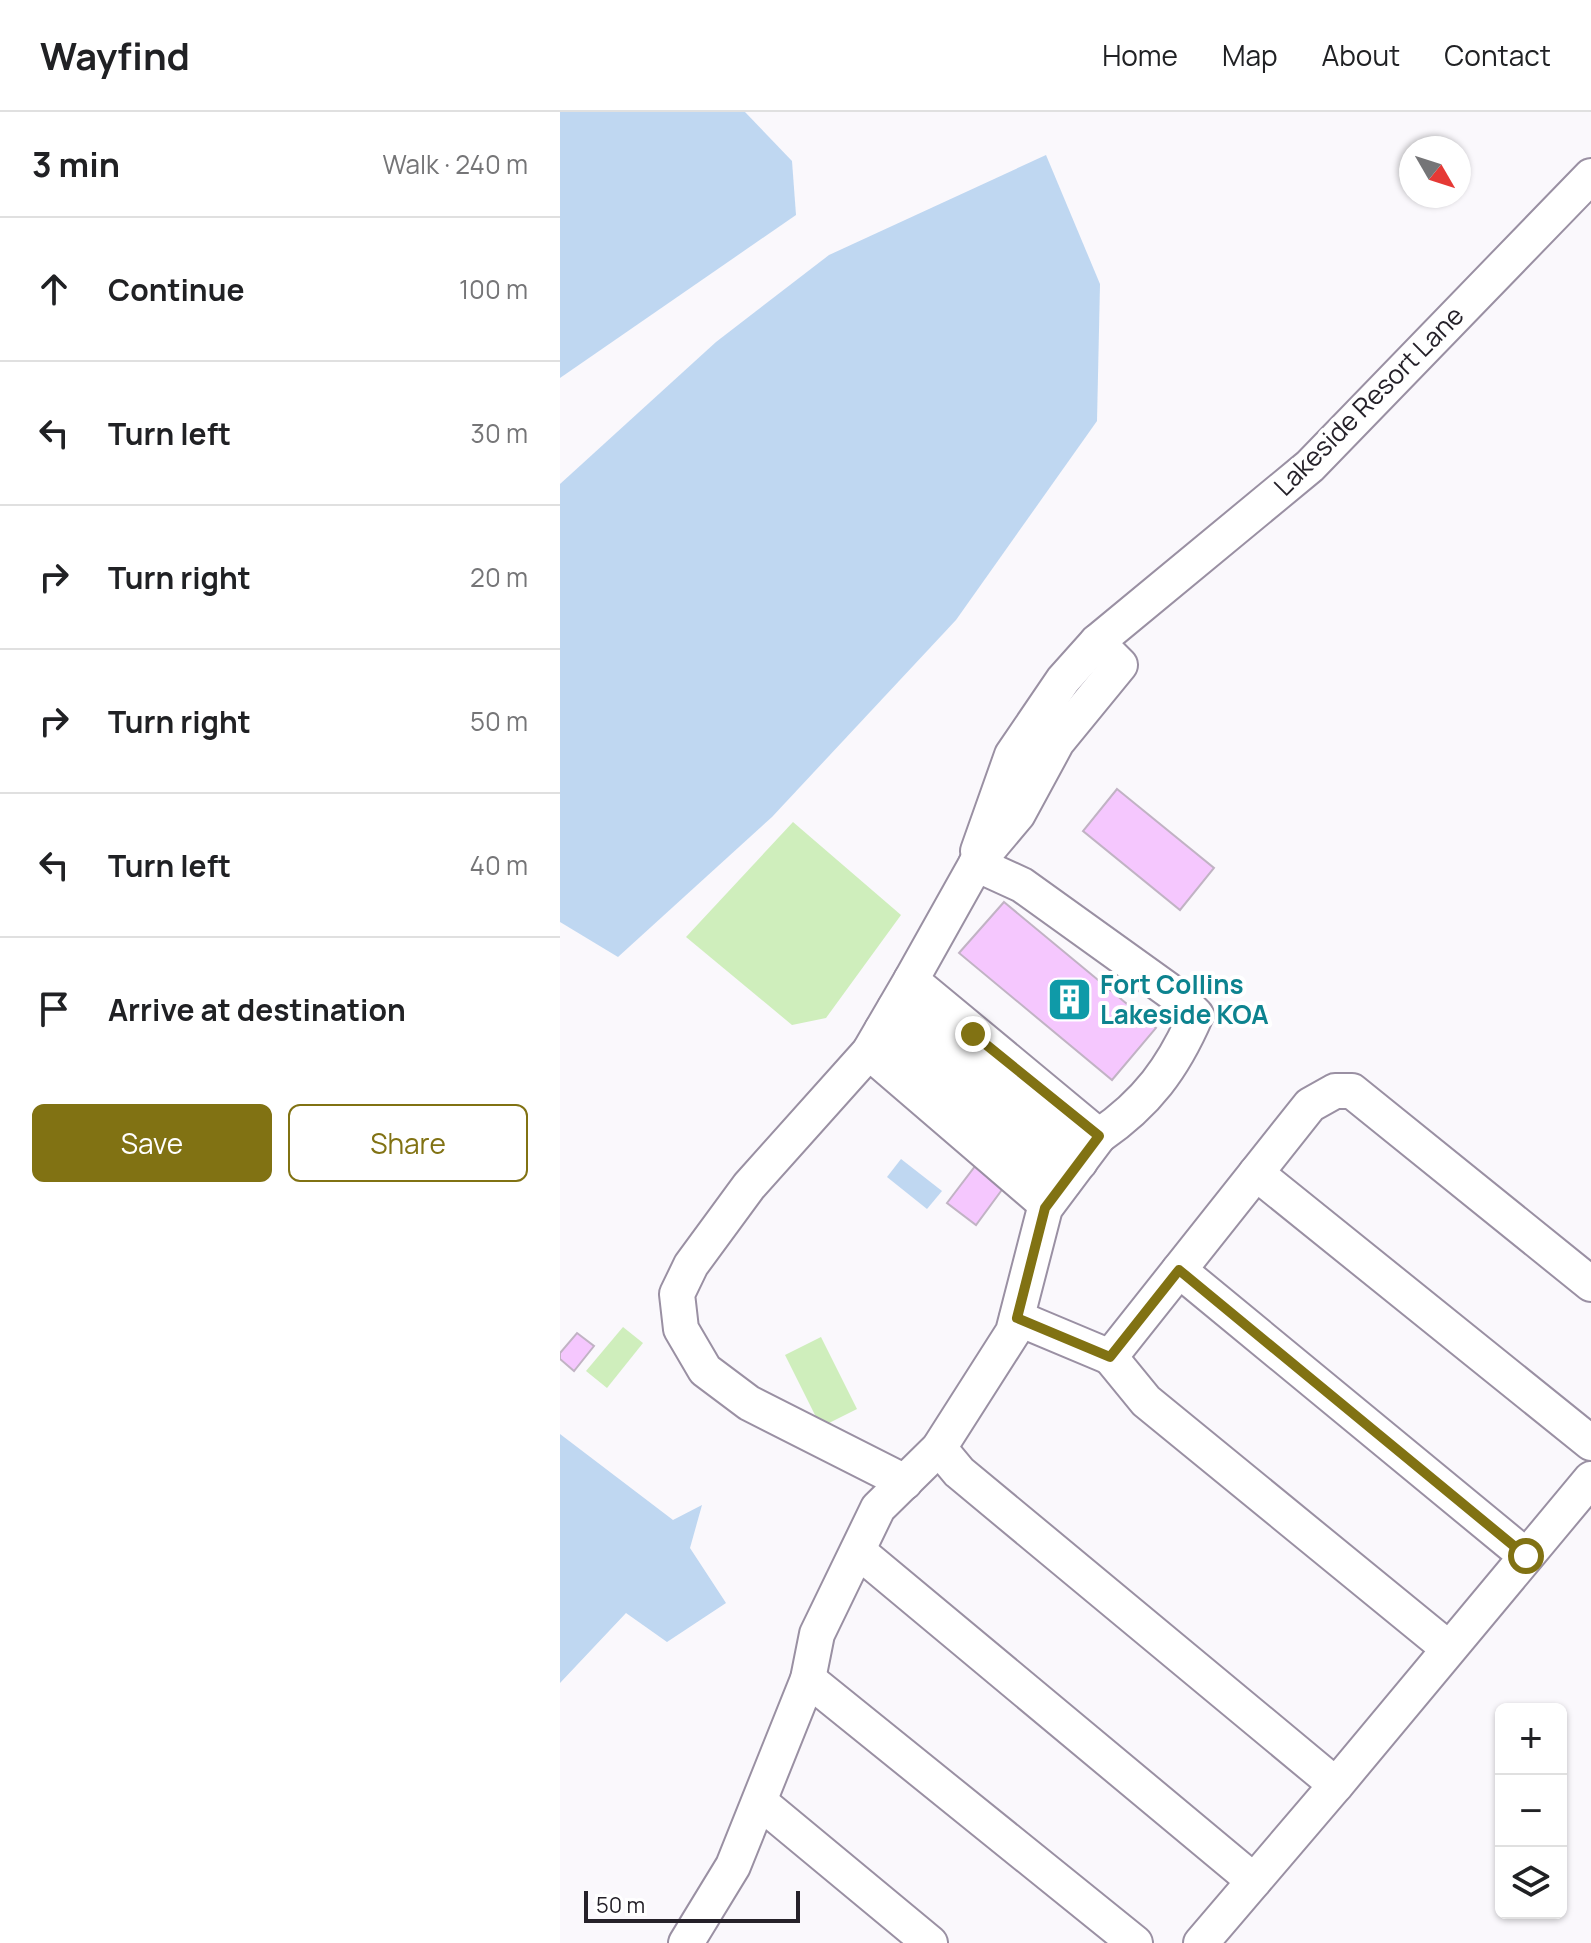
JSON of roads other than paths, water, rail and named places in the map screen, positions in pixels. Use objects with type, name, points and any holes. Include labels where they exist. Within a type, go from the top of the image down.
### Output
[{"type":"street","name":"Lakeside Resort Lane","points":[[905,1482],[749,1403],[705,1370],[681,1329],[677,1294],[691,1265],[749,1186],[889,1018],[976,864],[981,839],[1012,755],[1063,680],[1097,642],[1310,466],[1591,176]]},
{"type":"street","points":[[686,1943],[733,1866],[808,1679],[817,1634],[878,1508],[939,1448],[1013,1332],[1073,1171],[1131,1114],[1177,1059],[1196,1015],[1178,997],[1022,885],[976,864]]},
{"type":"street","points":[[889,1018],[1073,1171]]},
{"type":"street","points":[[889,1018],[1073,1171]]},
{"type":"street","points":[[1110,1357],[1310,1105],[1335,1091],[1352,1091],[1591,1284]]},
{"type":"street","points":[[1256,1173],[1591,1443]]},
{"type":"street","points":[[1179,1270],[1526,1556]]},
{"type":"street","points":[[1017,1318],[1110,1357],[1146,1401],[1448,1648]]},
{"type":"street","points":[[939,1448],[959,1472],[1336,1785]]},
{"type":"street","points":[[1201,1943],[1591,1479]]},
{"type":"street","points":[[858,1551],[1254,1881]]},
{"type":"street","points":[[808,1679],[1135,1943]]},
{"type":"street","points":[[760,1802],[930,1943]]},
{"type":"water","points":[[560,112],[745,112],[792,161],[796,215],[560,378]]},
{"type":"water","points":[[1046,155],[1100,284],[1097,421],[956,620],[772,817],[618,957],[560,922],[560,484],[716,342],[829,255]]},
{"type":"water","points":[[901,1159],[942,1191],[927,1209],[887,1177]]},
{"type":"water","points":[[560,1434],[673,1520],[702,1505],[690,1548],[726,1603],[667,1642],[626,1613],[560,1683]]},
{"type":"place","name":"Fort Collins Lakeside KOA","points":[[1069,1000]]}]
